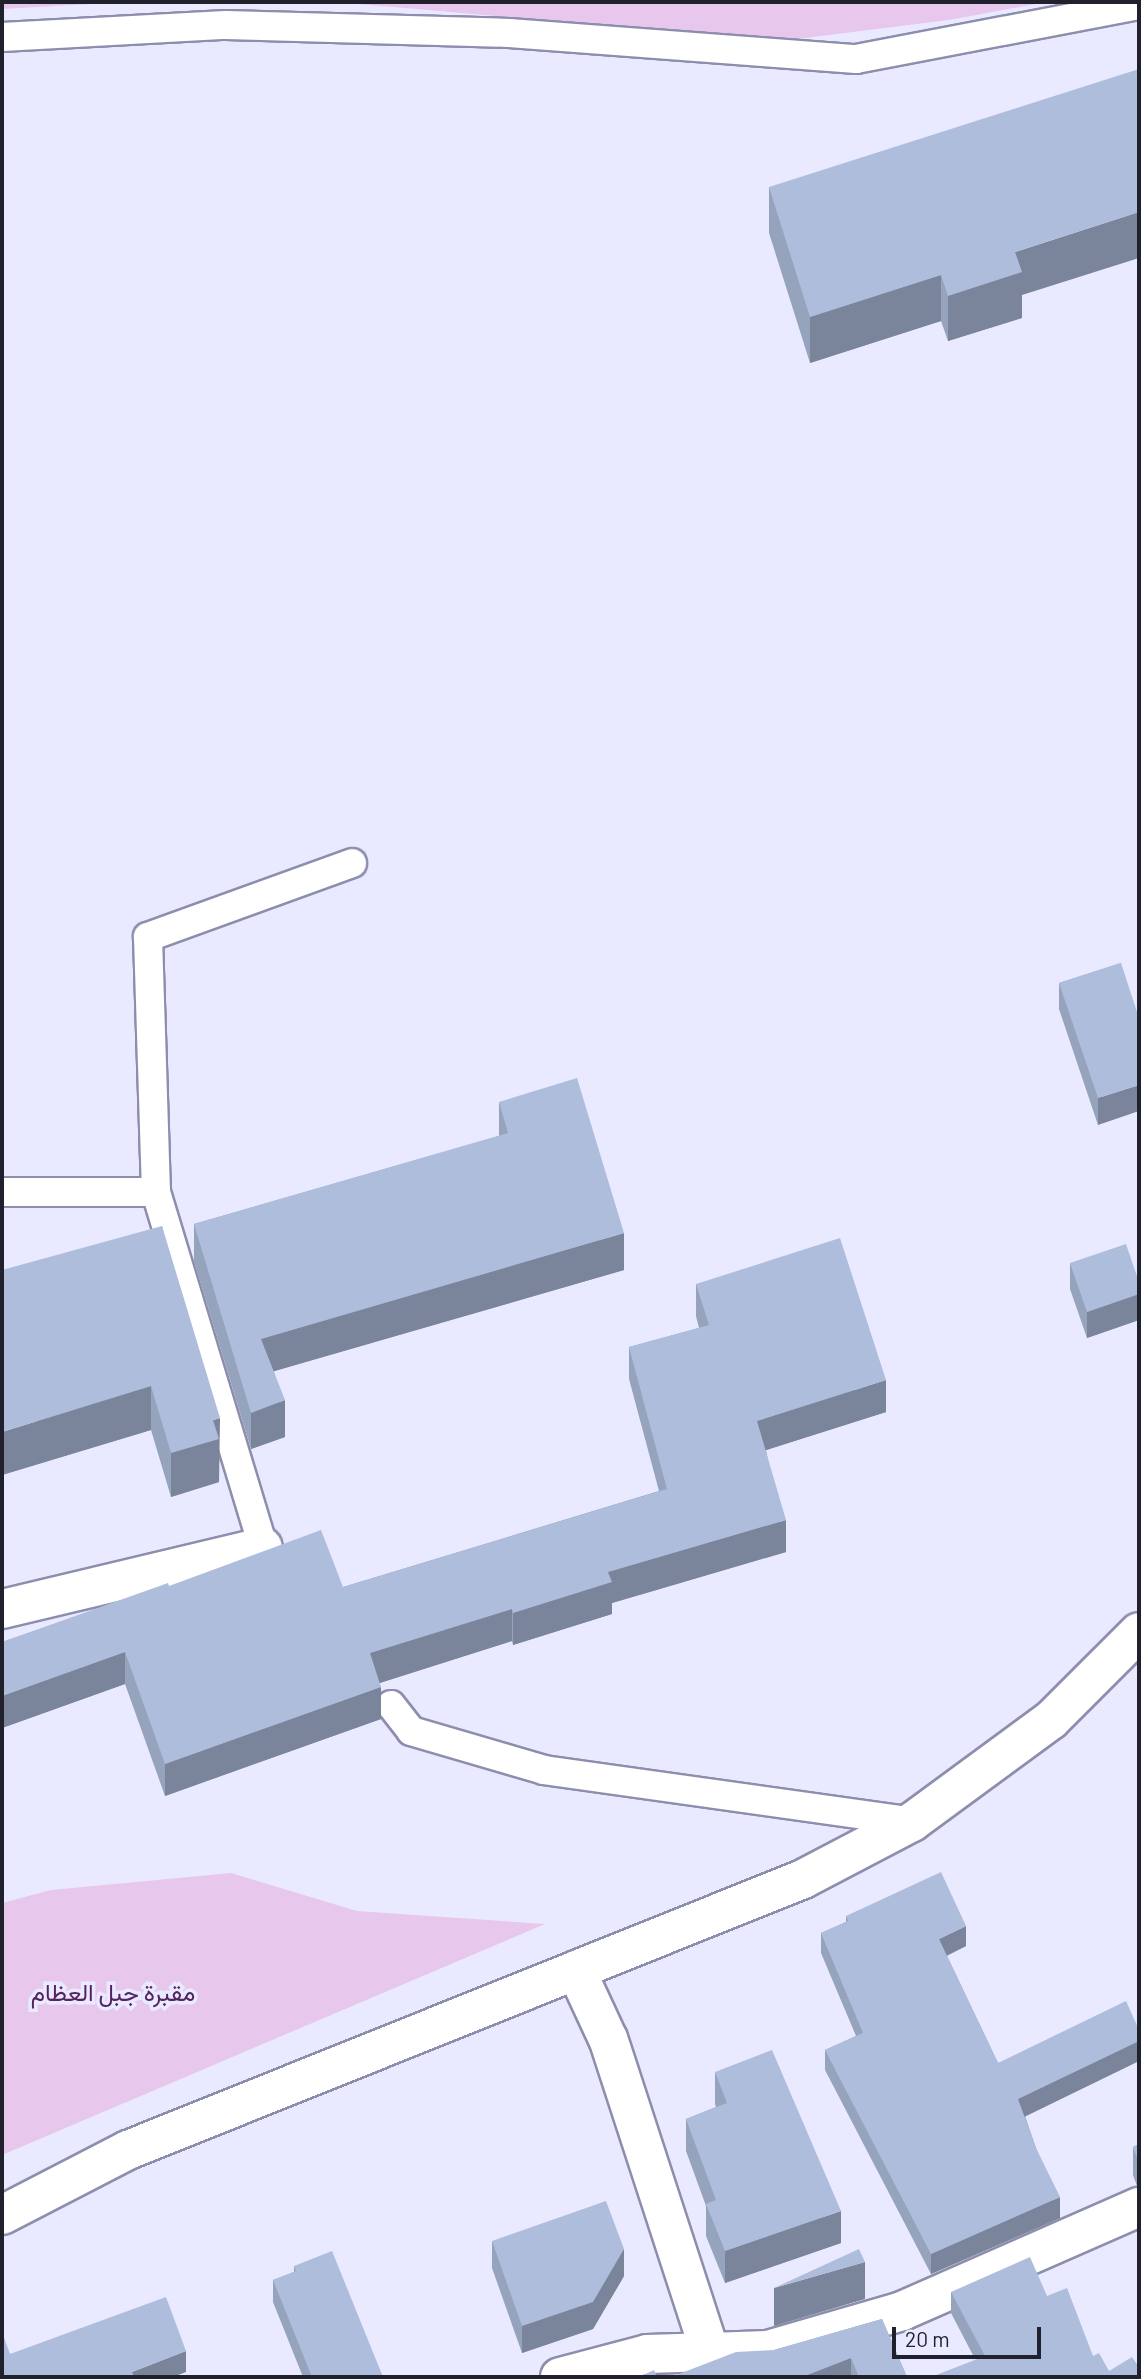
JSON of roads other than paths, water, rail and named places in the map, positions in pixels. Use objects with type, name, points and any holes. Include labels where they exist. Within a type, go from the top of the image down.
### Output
[{"type":"street","points":[[2,1609],[263,1547]]},
{"type":"street","points":[[2,2215],[128,2150],[803,1879],[912,1822],[1052,1720],[1139,1632]]},
{"type":"street","points":[[576,1970],[608,2039],[710,2353]]},
{"type":"street","points":[[560,2377],[647,2354],[768,2350],[902,2312],[1139,2207]]},
{"type":"lane","points":[[2,37],[226,25],[266,26],[509,33],[856,59],[1139,5]]},
{"type":"lane","points":[[263,1547],[156,1192],[148,937],[352,863]]},
{"type":"lane","points":[[2,1192],[156,1192]]},
{"type":"lane","points":[[391,1705],[411,1731],[544,1770],[912,1822]]},
{"type":"park label","name":"مقبرة جبل العظام","points":[[113,1992]]}]
